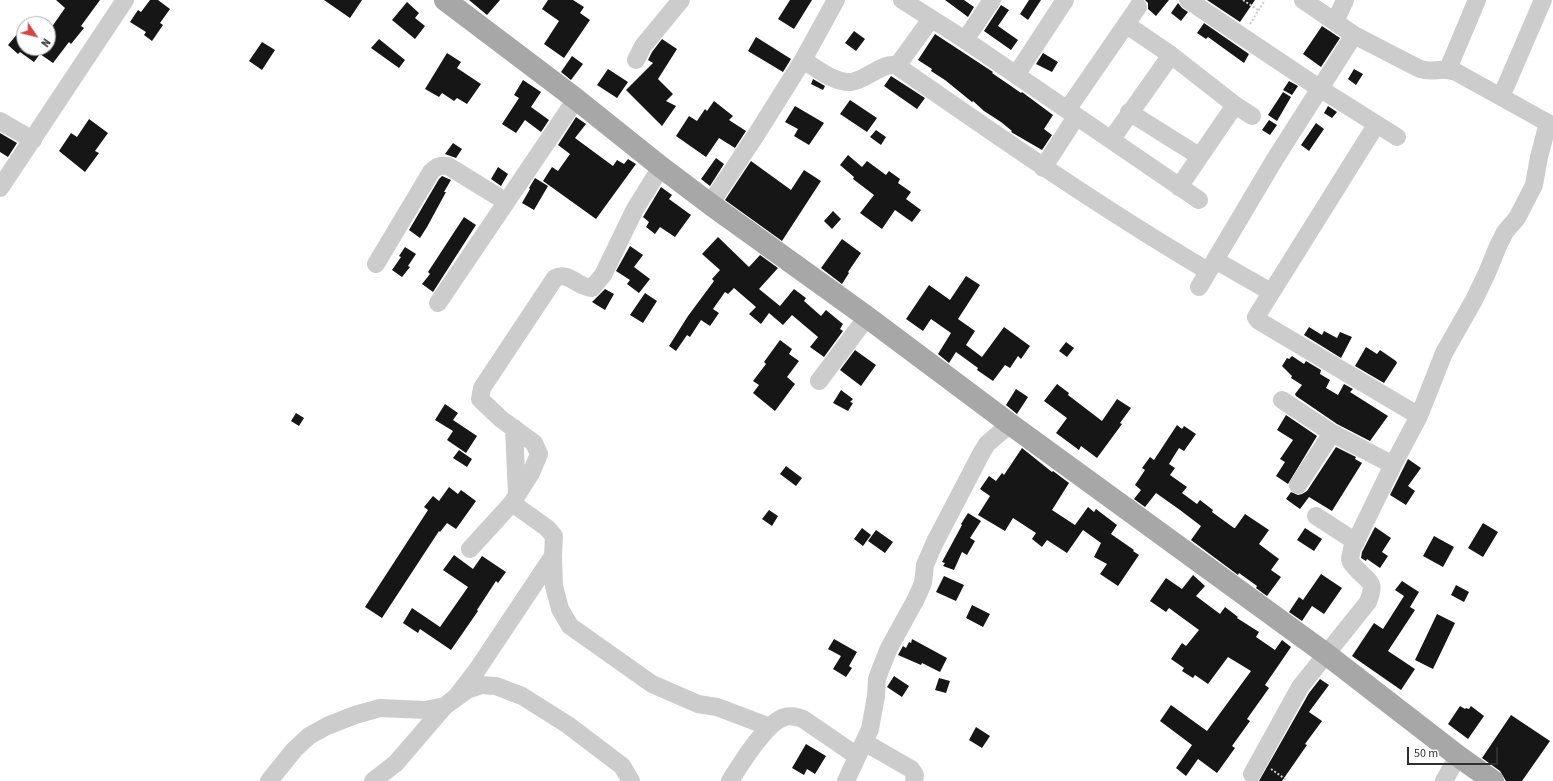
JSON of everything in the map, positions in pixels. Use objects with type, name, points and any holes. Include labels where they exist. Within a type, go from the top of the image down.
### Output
[{"type":"main road","points":[[445,0],[576,99],[710,204],[867,317],[1010,424],[1326,654],[1458,756],[1493,781]]},
{"type":"street","points":[[0,188],[125,0]]},
{"type":"street","points":[[636,60],[643,46],[681,0]]},
{"type":"street","points":[[710,204],[756,135],[803,60],[836,0]]},
{"type":"street","points":[[902,0],[965,40],[1199,200]]},
{"type":"street","points":[[965,40],[992,0]]},
{"type":"street","points":[[1016,76],[1065,0]]},
{"type":"street","points":[[1188,0],[1319,88],[1397,137]]},
{"type":"street","points":[[1256,767],[1300,687],[1368,602],[1372,592],[1370,580],[1359,572],[1350,559],[1356,542],[1393,465],[1419,416],[1444,353],[1474,300],[1501,239],[1517,218],[1546,161],[1551,119],[1500,97],[1448,69],[1441,68],[1433,72],[1427,72],[1420,69],[1354,35],[1303,0]]},
{"type":"street","points":[[1336,22],[1345,0]]},
{"type":"street","points":[[1448,69],[1477,0]]},
{"type":"street","points":[[1500,97],[1543,0]]},
{"type":"street","points":[[1043,168],[1072,114],[1138,7]]},
{"type":"street","points":[[897,66],[931,19]]},
{"type":"street","points":[[1127,25],[1171,55],[1235,105],[1252,116]]},
{"type":"street","points":[[1199,287],[1271,166],[1354,35]]},
{"type":"street","points":[[1111,140],[1129,112],[1171,55]]},
{"type":"street","points":[[803,60],[838,80],[851,82],[890,64],[897,66],[1043,168],[1165,246],[1270,292]]},
{"type":"street","points":[[438,303],[576,99]]},
{"type":"street","points":[[1179,187],[1235,105]]},
{"type":"street","points":[[1129,112],[1199,156]]},
{"type":"street","points":[[0,121],[33,140]]},
{"type":"street","points":[[1376,124],[1270,292],[1256,317],[1259,321],[1419,416]]},
{"type":"street","points":[[376,264],[436,166],[448,166],[506,201]]},
{"type":"street","points":[[470,549],[514,499],[531,473],[538,454],[534,443],[501,419],[480,399],[482,388],[555,278],[561,275],[568,277],[586,288],[592,288],[597,284],[603,275],[634,209],[661,167]]},
{"type":"street","points":[[819,381],[867,317]]},
{"type":"street","points":[[1282,400],[1332,433],[1393,465]]},
{"type":"street","points":[[846,781],[870,729],[873,717],[877,679],[881,668],[923,583],[925,565],[935,542],[982,452],[993,439],[1010,424]]},
{"type":"street","points":[[1298,485],[1332,433]]},
{"type":"street","points":[[514,499],[554,536],[554,586],[560,609],[570,626],[652,684],[698,704],[717,706],[770,726]]},
{"type":"street","points":[[1316,516],[1356,542]]},
{"type":"street","points":[[373,781],[396,763],[445,706],[456,697],[477,670],[553,556]]},
{"type":"street","points":[[269,781],[294,750],[309,736],[327,726],[355,715],[380,708],[425,710],[445,706],[467,690],[481,685],[496,686],[522,696],[568,725],[622,766],[631,781]]},
{"type":"street","points":[[730,781],[745,758],[770,726],[779,719],[786,716],[793,716],[860,749],[911,769],[916,775],[914,781]]},
{"type":"street","points":[[1444,781],[1458,756]]},
{"type":"path","points":[[1243,0],[1258,10]]},
{"type":"path","points":[[1241,36],[1265,0]]},
{"type":"path","points":[[1256,767],[1288,781]]},
{"type":"building","points":[[56,0],[100,0],[81,26],[84,28],[71,44],[69,42],[53,63],[43,56],[56,56],[56,21],[65,8]]},
{"type":"building","points":[[150,0],[158,0],[170,9],[160,23],[163,25],[152,41],[144,35],[146,32],[130,22],[138,10],[141,12]]},
{"type":"building","points":[[324,0],[362,0],[350,18]]},
{"type":"building","points":[[469,0],[500,0],[487,15]]},
{"type":"building","points":[[548,0],[573,0],[584,7],[580,13],[590,20],[564,58],[544,44],[559,21],[542,9]]},
{"type":"building","points":[[790,0],[812,0],[794,29],[778,19]]},
{"type":"building","points":[[945,0],[964,0],[974,7],[968,17]]},
{"type":"building","points":[[1029,0],[1041,0],[1028,20],[1020,14]]},
{"type":"building","points":[[1145,0],[1169,0],[1156,16],[1148,9],[1148,3]]},
{"type":"building","points":[[1207,0],[1255,0],[1240,22]]},
{"type":"building","points":[[407,2],[419,13],[415,18],[425,26],[415,39],[392,20]]},
{"type":"building","points":[[1178,3],[1188,12],[1181,21],[1171,13]]},
{"type":"building","points":[[1001,5],[1009,10],[998,26],[1018,40],[1011,50],[984,31]]},
{"type":"building","points":[[1204,23],[1249,54],[1244,63],[1208,37],[1206,39],[1197,33]]},
{"type":"building","points":[[1322,26],[1340,38],[1321,67],[1303,54]]},
{"type":"building","points":[[854,31],[865,39],[856,51],[845,43]]},
{"type":"building","points":[[935,34],[993,72],[992,73],[1021,93],[1022,92],[1053,115],[1044,129],[1052,135],[1042,150],[1011,132],[1012,131],[1001,122],[984,111],[973,101],[972,102],[945,80],[931,71],[932,69],[918,60]]},
{"type":"building","points":[[16,36],[16,52],[8,45]]},
{"type":"building","points":[[756,37],[791,59],[783,72],[748,51]]},
{"type":"building","points":[[379,39],[405,60],[399,68],[371,48]]},
{"type":"building","points":[[662,39],[677,49],[658,79],[673,94],[666,101],[676,106],[662,126],[626,90],[653,63],[648,60]]},
{"type":"building","points":[[262,42],[275,50],[262,70],[249,61]]},
{"type":"building","points":[[447,53],[461,62],[457,68],[481,84],[467,104],[457,98],[454,101],[442,93],[439,97],[425,89]]},
{"type":"building","points":[[1043,53],[1058,62],[1052,72],[1036,64]]},
{"type":"building","points":[[26,56],[38,56],[34,62]]},
{"type":"building","points":[[572,56],[583,64],[571,80],[561,72]]},
{"type":"building","points":[[608,69],[628,82],[617,98],[597,85]]},
{"type":"building","points":[[1354,69],[1363,74],[1356,85],[1348,79]]},
{"type":"building","points":[[891,76],[925,98],[917,109],[884,86]]},
{"type":"building","points":[[813,79],[825,86],[823,90],[811,84]]},
{"type":"building","points":[[523,80],[541,92],[531,107],[549,120],[541,132],[525,120],[516,133],[502,124],[519,98],[514,95]]},
{"type":"building","points":[[1289,81],[1298,86],[1292,95],[1283,90]]},
{"type":"building","points":[[1283,92],[1291,97],[1277,121],[1268,115]]},
{"type":"building","points":[[850,100],[877,118],[867,132],[840,114]]},
{"type":"building","points":[[714,101],[733,116],[729,120],[746,131],[735,148],[719,138],[706,157],[676,136],[689,116],[697,121],[705,109],[707,111]]},
{"type":"building","points":[[795,106],[824,123],[809,145],[794,136],[798,129],[785,122]]},
{"type":"building","points":[[1328,106],[1337,112],[1332,118],[1324,113]]},
{"type":"building","points":[[576,117],[586,124],[575,138],[613,166],[617,160],[624,164],[628,159],[636,164],[596,219],[543,181],[552,167],[558,171],[570,154],[558,145]]},
{"type":"building","points":[[89,119],[108,133],[95,151],[99,153],[85,172],[59,151],[71,133],[77,137]]},
{"type":"building","points":[[1269,120],[1277,125],[1270,135],[1262,130]]},
{"type":"building","points":[[1316,123],[1324,129],[1309,151],[1301,145]]},
{"type":"building","points":[[876,130],[886,137],[881,145],[870,137]]},
{"type":"building","points":[[0,133],[17,143],[8,157],[0,152]]},
{"type":"building","points":[[453,143],[462,149],[456,158],[445,154]]},
{"type":"building","points":[[848,155],[862,167],[867,161],[886,175],[889,171],[900,179],[898,183],[911,192],[906,199],[921,210],[912,222],[895,210],[882,229],[860,213],[874,195],[853,179],[854,177],[840,165]]},
{"type":"building","points":[[716,158],[724,164],[710,186],[701,179]]},
{"type":"building","points":[[751,161],[791,190],[804,170],[821,181],[782,241],[725,200]]},
{"type":"building","points":[[498,167],[508,174],[501,186],[491,179]]},
{"type":"building","points":[[442,176],[451,180],[444,192],[446,192],[420,238],[409,230]]},
{"type":"building","points":[[535,178],[548,186],[534,210],[522,203]]},
{"type":"building","points":[[661,187],[672,195],[669,199],[691,215],[675,237],[660,227],[655,234],[646,227],[649,222],[643,217]]},
{"type":"building","points":[[833,211],[841,219],[832,229],[824,221]]},
{"type":"building","points":[[464,217],[476,225],[433,292],[422,284],[430,274],[428,272]]},
{"type":"building","points":[[718,237],[749,267],[760,255],[778,268],[759,289],[780,306],[794,289],[806,298],[804,301],[821,316],[826,310],[843,324],[840,329],[843,331],[824,357],[810,347],[818,337],[792,315],[783,325],[769,313],[761,324],[749,314],[756,307],[734,288],[728,294],[725,292],[713,309],[719,313],[710,326],[701,320],[690,337],[687,335],[676,351],[669,346],[688,316],[714,281],[712,279],[720,270],[702,254]]},
{"type":"building","points":[[842,239],[861,253],[842,284],[821,268]]},
{"type":"building","points":[[630,246],[643,255],[634,267],[650,279],[639,293],[627,284],[630,280],[616,271]]},
{"type":"building","points":[[405,247],[416,254],[408,266],[410,267],[402,277],[392,270],[401,257],[399,256]]},
{"type":"building","points":[[966,276],[980,285],[958,319],[975,331],[966,345],[982,357],[1004,327],[1030,346],[1021,359],[1018,356],[1010,368],[1005,365],[993,381],[977,370],[978,368],[956,352],[949,363],[938,354],[951,333],[931,319],[923,331],[906,319],[929,285],[950,300]]},
{"type":"building","points":[[605,289],[614,294],[605,310],[592,302]]},
{"type":"building","points":[[645,293],[657,301],[643,323],[630,315]]},
{"type":"building","points":[[1309,327],[1322,335],[1324,331],[1337,338],[1340,332],[1352,337],[1341,358],[1304,335]]},
{"type":"building","points":[[780,340],[792,349],[789,354],[799,361],[787,377],[795,384],[775,411],[753,393],[759,385],[753,381],[766,364],[764,362]]},
{"type":"building","points":[[1066,342],[1074,348],[1067,357],[1059,351]]},
{"type":"building","points":[[1366,347],[1377,354],[1380,350],[1397,363],[1384,383],[1355,366]]},
{"type":"building","points":[[855,350],[876,365],[861,386],[840,370]]},
{"type":"building","points":[[1292,356],[1304,364],[1306,361],[1321,370],[1320,374],[1330,380],[1326,388],[1338,395],[1344,384],[1353,389],[1350,392],[1388,416],[1370,441],[1337,424],[1296,396],[1295,394],[1302,385],[1291,378],[1292,376],[1282,366],[1287,358],[1289,359]]},
{"type":"building","points":[[1057,384],[1069,393],[1068,395],[1102,421],[1117,399],[1131,408],[1120,423],[1122,424],[1097,458],[1081,446],[1079,450],[1056,433],[1067,418],[1044,401]]},
{"type":"building","points":[[1016,389],[1028,397],[1017,414],[1006,405]]},
{"type":"building","points":[[841,390],[853,399],[850,402],[853,403],[848,411],[833,403]]},
{"type":"building","points":[[445,404],[458,413],[453,420],[477,436],[466,453],[447,440],[453,431],[435,420]]},
{"type":"building","points":[[296,413],[304,418],[299,426],[291,421]]},
{"type":"building","points":[[1286,415],[1317,436],[1288,484],[1276,476],[1285,462],[1280,459],[1293,440],[1277,430]]},
{"type":"building","points":[[1177,425],[1182,429],[1184,426],[1196,434],[1184,451],[1179,448],[1169,464],[1175,468],[1170,475],[1187,487],[1182,493],[1197,504],[1200,500],[1213,510],[1212,512],[1234,528],[1245,514],[1269,530],[1259,544],[1279,559],[1271,570],[1281,577],[1267,596],[1256,588],[1257,586],[1239,573],[1238,575],[1191,540],[1201,526],[1180,510],[1156,493],[1145,507],[1134,499],[1141,490],[1135,485],[1145,470],[1142,468],[1150,457],[1154,460]]},
{"type":"building","points":[[1336,447],[1356,457],[1355,459],[1362,463],[1332,511],[1309,497],[1300,509],[1286,499],[1291,492],[1298,495],[1307,491]]},
{"type":"building","points":[[1022,448],[1052,472],[1053,471],[1069,483],[1052,510],[1075,525],[1088,507],[1094,512],[1096,509],[1117,525],[1111,534],[1139,555],[1118,586],[1100,574],[1107,564],[1094,557],[1101,543],[1083,530],[1067,553],[1047,540],[1042,547],[1032,539],[1036,533],[1013,518],[1005,531],[978,515],[990,496],[980,489],[989,476],[996,481],[1002,473],[1004,475]]},
{"type":"building","points":[[459,450],[472,459],[467,467],[453,458]]},
{"type":"building","points":[[1408,459],[1421,468],[1408,486],[1415,491],[1406,505],[1390,495]]},
{"type":"building","points":[[786,466],[802,478],[796,486],[780,474]]},
{"type":"building","points":[[449,487],[458,494],[461,490],[476,501],[456,529],[447,523],[440,532],[439,531],[382,618],[365,607],[428,510],[424,507],[433,496],[439,501]]},
{"type":"building","points":[[769,510],[778,516],[772,526],[762,519]]},
{"type":"building","points":[[968,513],[981,521],[970,538],[975,541],[967,555],[962,552],[954,570],[943,566],[945,563],[942,562]]},
{"type":"building","points":[[1483,523],[1498,532],[1483,557],[1468,548]]},
{"type":"building","points":[[1375,527],[1391,538],[1382,552],[1388,556],[1380,568],[1367,559],[1366,561],[1361,558],[1362,552]]},
{"type":"building","points":[[862,528],[871,535],[863,546],[854,539]]},
{"type":"building","points":[[1305,528],[1322,539],[1314,551],[1297,540]]},
{"type":"building","points":[[876,530],[893,542],[885,553],[868,541]]},
{"type":"building","points":[[1434,536],[1454,547],[1443,567],[1423,556]]},
{"type":"building","points":[[454,555],[473,569],[482,556],[506,572],[498,583],[496,581],[477,610],[478,611],[451,650],[420,629],[418,633],[403,623],[412,608],[440,627],[468,587],[443,570]]},
{"type":"building","points":[[1321,574],[1342,588],[1324,614],[1312,606],[1302,621],[1289,612],[1299,597],[1303,600]]},
{"type":"building","points":[[1193,575],[1205,586],[1196,596],[1220,614],[1225,607],[1238,617],[1237,618],[1259,632],[1256,637],[1275,650],[1282,640],[1291,647],[1265,685],[1269,688],[1247,719],[1250,721],[1232,746],[1235,748],[1217,773],[1198,759],[1186,776],[1176,768],[1192,745],[1160,721],[1171,705],[1207,731],[1251,671],[1228,657],[1208,684],[1195,675],[1193,678],[1182,671],[1184,668],[1171,659],[1182,643],[1186,646],[1199,630],[1169,608],[1166,612],[1150,601],[1166,578],[1182,589]]},
{"type":"building","points":[[944,576],[964,585],[956,601],[936,592]]},
{"type":"building","points":[[1402,581],[1419,592],[1410,607],[1415,610],[1388,651],[1415,669],[1401,690],[1352,656],[1374,623],[1383,629],[1404,596],[1395,590]]},
{"type":"building","points":[[1456,585],[1469,592],[1464,602],[1451,595]]},
{"type":"building","points":[[972,605],[990,614],[983,627],[966,618]]},
{"type":"building","points":[[1437,614],[1455,623],[1433,669],[1415,660]]},
{"type":"building","points":[[834,639],[857,652],[849,666],[852,668],[846,677],[833,669],[841,656],[828,649]]},
{"type":"building","points":[[912,639],[947,658],[940,672],[922,663],[921,665],[898,655],[903,646],[906,648],[909,642],[911,643]]},
{"type":"building","points":[[894,676],[909,686],[902,697],[887,687]]},
{"type":"building","points":[[939,678],[950,681],[946,693],[935,690]]},
{"type":"building","points":[[1320,679],[1329,685],[1309,712],[1322,721],[1305,744],[1307,745],[1282,781],[1259,781],[1309,693]]},
{"type":"building","points":[[1460,706],[1465,709],[1469,709],[1471,706],[1484,716],[1468,739],[1448,724]]},
{"type":"building","points":[[1511,715],[1550,741],[1522,781],[1506,781],[1500,771],[1482,758]]},
{"type":"building","points":[[976,727],[990,736],[982,748],[969,740]]},
{"type":"building","points":[[806,744],[826,756],[815,774],[807,769],[804,775],[792,768]]}]
